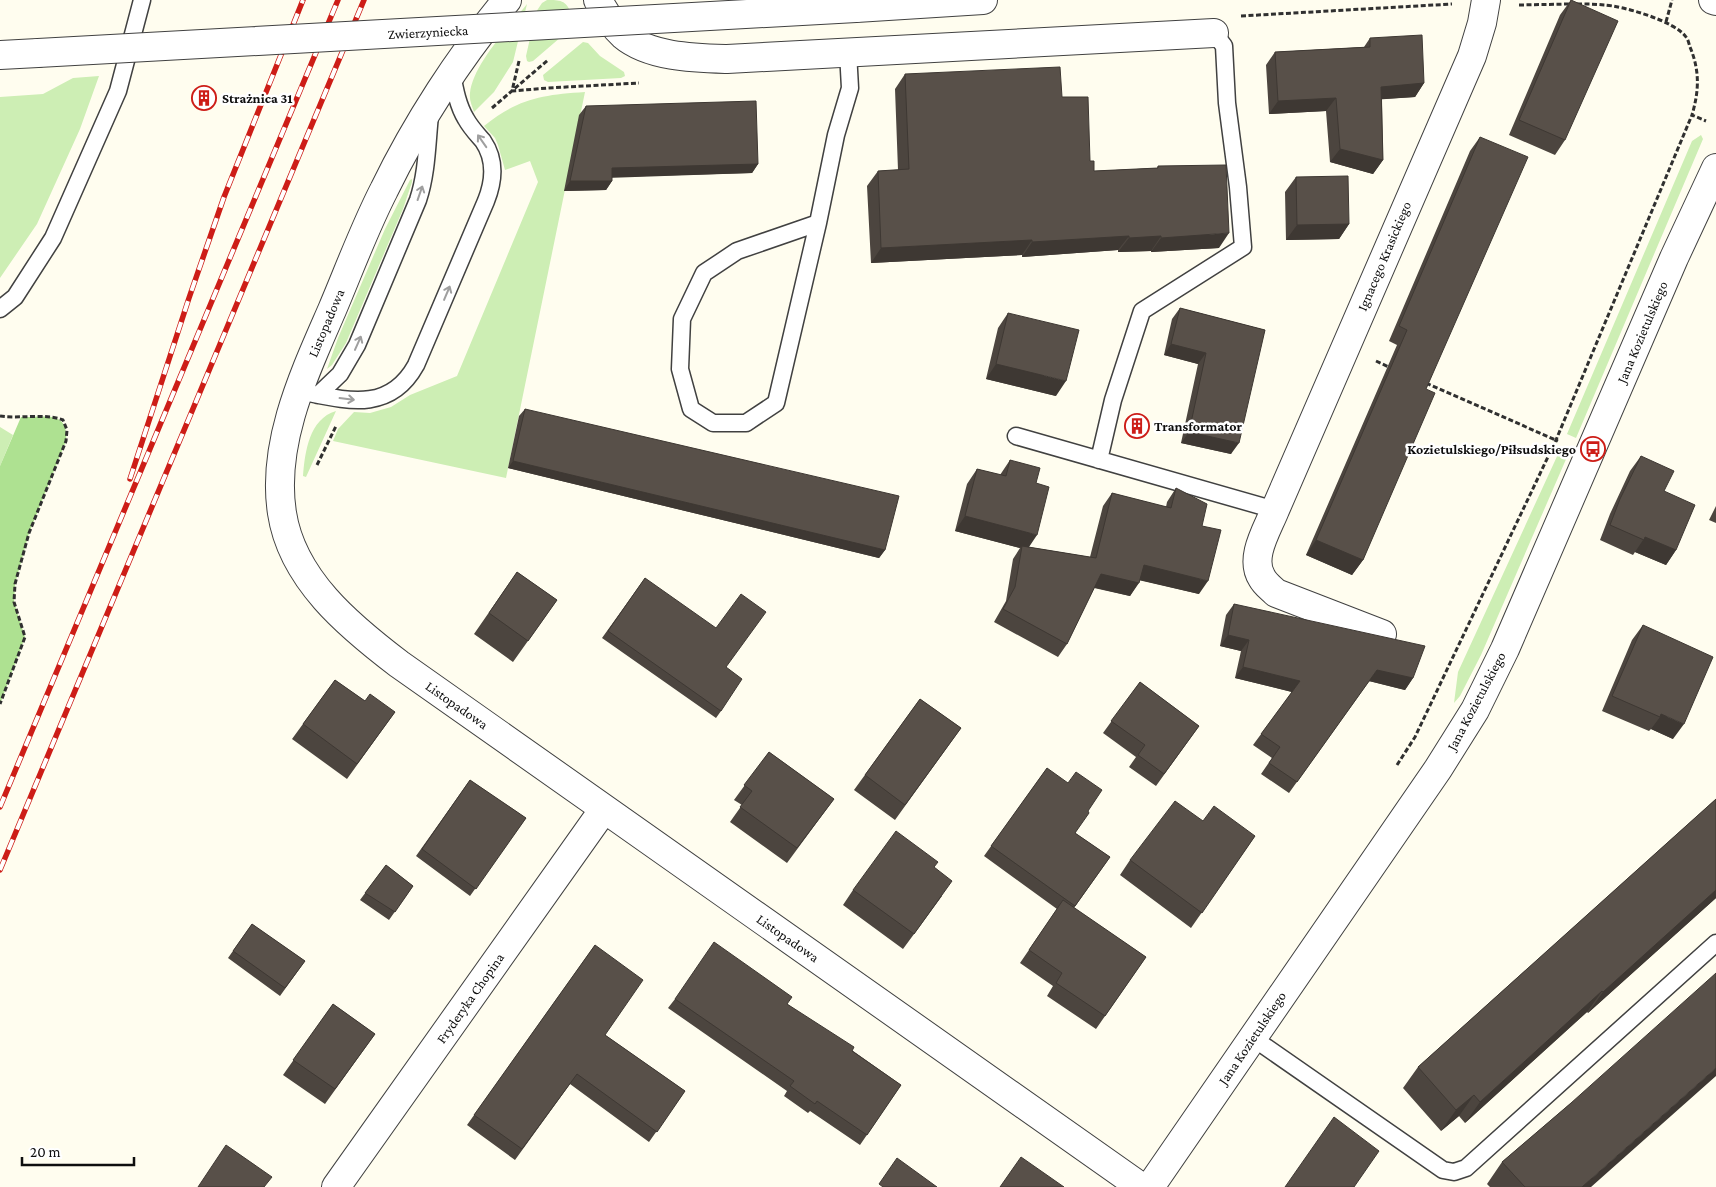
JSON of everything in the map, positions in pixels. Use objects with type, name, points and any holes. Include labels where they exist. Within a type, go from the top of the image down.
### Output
[{"type":"street","name":"Listopadowa","points":[[507,0],[452,74],[397,165],[372,215],[310,361],[309,393],[286,436],[280,475],[282,513],[294,551],[316,587],[345,620],[368,640],[432,688],[1141,1187]]},
{"type":"street","points":[[598,0],[614,25],[624,36],[647,48],[662,53],[701,58],[727,59],[1214,32]]},
{"type":"street","name":"Zwierzyniecka","points":[[0,55],[983,0]]},
{"type":"street","name":"Ignacego Krasickiego","points":[[1382,634],[1276,593],[1262,580],[1257,567],[1258,552],[1472,56],[1482,24],[1486,0]]},
{"type":"street","name":"Jana Kozietulskiego","points":[[1150,1187],[1438,769],[1475,710],[1505,649],[1674,258],[1716,168]]},
{"type":"street","name":"Fryderyka Chopina","points":[[336,1187],[604,809]]},
{"type":"lane","points":[[0,309],[15,297],[53,238],[118,92],[142,0]]},
{"type":"lane","points":[[1099,460],[1113,400],[1142,311],[1243,247],[1238,187],[1227,103],[1224,46],[1214,32]]},
{"type":"lane","points":[[818,223],[738,251],[704,273],[682,319],[680,369],[690,409],[713,423],[746,423],[776,403],[818,223],[836,134],[850,88],[848,52]]},
{"type":"lane","points":[[309,393],[350,400],[372,400],[394,392],[403,384],[416,366],[491,190],[493,178],[493,167],[490,157],[486,147],[465,117],[452,74]]},
{"type":"lane","points":[[309,393],[340,374],[349,362],[357,345],[423,186],[430,108]]},
{"type":"lane","points":[[1016,436],[1275,510]]},
{"type":"lane","points":[[1253,1038],[1443,1170],[1454,1172],[1466,1168],[1716,943]]},
{"type":"path","points":[[1666,22],[1672,0]]},
{"type":"path","points":[[1214,32],[1238,16],[1452,3],[1457,9]]},
{"type":"path","points":[[1394,769],[1415,737],[1556,440],[1697,99],[1698,81],[1695,59],[1686,36],[1666,22],[1630,10],[1605,5],[1518,5]]},
{"type":"path","points":[[492,108],[552,57]]},
{"type":"path","points":[[1692,115],[1706,121]]},
{"type":"path","points":[[1345,348],[1398,370]]},
{"type":"path","points":[[1424,382],[1556,440]]},
{"type":"path","points":[[0,416],[11,418],[54,417],[63,420],[68,430],[66,441],[29,533],[15,584],[14,602],[25,636],[0,704]]},
{"type":"path","points":[[314,471],[338,422]]},
{"type":"green space","points":[[547,0],[565,3],[575,25],[533,61],[529,62],[526,56],[536,12],[542,3]]},
{"type":"green space","points":[[527,4],[513,62],[494,92],[474,112],[470,101],[470,93],[478,70],[493,46]]},
{"type":"green space","points":[[583,42],[588,43],[600,56],[624,72],[625,76],[621,78],[548,82],[544,80],[543,75]]},
{"type":"green space","points":[[99,76],[80,129],[37,224],[0,278],[0,97],[43,94],[73,78]]},
{"type":"green space","points":[[585,92],[506,478],[333,441],[338,429],[354,412],[370,413],[391,407],[410,395],[457,376],[538,182],[530,161],[505,170],[495,138],[484,126],[508,109],[520,104],[543,97]]},
{"type":"green space","points":[[1701,135],[1703,139],[1576,438],[1567,434],[1692,141]]},
{"type":"green space","points":[[412,179],[403,209],[346,343],[332,365],[327,369],[338,338],[385,229]]},
{"type":"green space","points":[[336,411],[306,477],[303,476],[307,447],[314,429],[327,415]]},
{"type":"green space","points":[[21,417],[53,417],[59,420],[66,431],[66,441],[29,533],[15,584],[14,602],[25,637],[0,704],[0,466]]},
{"type":"green space","points":[[0,427],[13,435],[0,466]]},
{"type":"green space","points":[[1559,452],[1567,457],[1481,655],[1460,696],[1454,703],[1458,672]]},
{"type":"building","points":[[1571,0],[1618,21],[1565,140],[1519,120]]},
{"type":"building","points":[[1422,35],[1424,83],[1381,87],[1383,160],[1340,149],[1336,98],[1278,101],[1275,52],[1370,47],[1370,38]]},
{"type":"building","points":[[1060,67],[1062,97],[1088,97],[1090,161],[1094,161],[1094,171],[1158,168],[1158,166],[1226,165],[1229,233],[1161,238],[1161,236],[1129,238],[1129,236],[881,248],[878,171],[909,169],[905,74]]},
{"type":"building","points":[[756,101],[758,164],[612,168],[612,181],[570,181],[586,106]]},
{"type":"building","points":[[1480,137],[1528,157],[1426,389],[1435,393],[1363,560],[1316,540],[1407,330],[1399,326]]},
{"type":"building","points":[[1348,176],[1349,224],[1297,225],[1296,177]]},
{"type":"building","points":[[1180,308],[1265,330],[1239,443],[1189,432],[1206,353],[1171,344]]},
{"type":"building","points":[[1008,313],[1079,330],[1066,381],[996,364]]},
{"type":"building","points":[[525,409],[899,496],[885,550],[513,461]]},
{"type":"building","points":[[1641,456],[1674,471],[1664,491],[1695,505],[1676,550],[1645,537],[1644,540],[1610,525],[1620,499]]},
{"type":"building","points":[[1010,460],[1040,468],[1036,483],[1049,487],[1037,535],[965,516],[977,469],[1006,476]]},
{"type":"building","points":[[1176,488],[1207,504],[1202,526],[1221,530],[1208,581],[1144,565],[1139,583],[1101,574],[1067,644],[1003,609],[1015,587],[1022,546],[1096,558],[1112,493],[1171,508]]},
{"type":"building","points":[[517,572],[557,600],[528,641],[489,613]]},
{"type":"building","points":[[645,578],[716,628],[741,594],[766,612],[726,667],[742,679],[721,711],[608,631]]},
{"type":"building","points":[[1234,604],[1425,646],[1413,678],[1377,670],[1297,782],[1269,763],[1280,747],[1261,734],[1300,681],[1243,667],[1249,640],[1228,635]]},
{"type":"building","points":[[1643,625],[1713,657],[1684,724],[1661,714],[1660,717],[1612,696]]},
{"type":"building","points":[[335,680],[365,701],[370,694],[395,712],[357,764],[303,724]]},
{"type":"building","points":[[1140,682],[1199,726],[1164,774],[1138,755],[1145,745],[1111,721]]},
{"type":"building","points":[[920,699],[961,728],[905,805],[865,775]]},
{"type":"building","points":[[769,752],[834,799],[797,848],[740,807],[752,791],[744,785]]},
{"type":"building","points":[[1047,768],[1068,783],[1076,772],[1102,790],[1075,833],[1110,857],[1075,906],[991,846]]},
{"type":"building","points":[[470,780],[526,818],[476,889],[422,849]]},
{"type":"building","points":[[1716,799],[1716,890],[1480,1102],[1474,1095],[1456,1110],[1418,1067]]},
{"type":"building","points":[[1175,801],[1203,821],[1214,806],[1255,836],[1202,913],[1130,860]]},
{"type":"building","points":[[896,831],[938,862],[934,867],[952,881],[914,934],[853,890]]},
{"type":"building","points":[[386,865],[413,886],[395,912],[365,893]]},
{"type":"building","points":[[1063,900],[1146,957],[1105,1016],[1056,983],[1062,973],[1029,950]]},
{"type":"building","points":[[252,924],[305,961],[285,988],[233,951]]},
{"type":"building","points":[[714,942],[792,997],[787,1004],[854,1047],[852,1051],[901,1085],[867,1135],[817,1101],[815,1104],[790,1086],[794,1081],[675,999]]},
{"type":"building","points":[[595,945],[643,980],[605,1035],[685,1091],[657,1132],[577,1074],[522,1149],[474,1115]]},
{"type":"building","points":[[1716,973],[1716,1068],[1582,1187],[1525,1187],[1502,1162]]},
{"type":"building","points":[[333,1004],[375,1034],[335,1089],[293,1060]]},
{"type":"building","points":[[1334,1117],[1379,1151],[1354,1187],[1285,1187]]},
{"type":"building","points":[[226,1145],[272,1177],[264,1187],[198,1187]]},
{"type":"building","points":[[1021,1157],[1064,1187],[1000,1187]]},
{"type":"building","points":[[897,1158],[937,1187],[883,1187],[879,1184]]},
{"type":"railway","points":[[130,479],[224,197],[303,0]]},
{"type":"railway","points":[[0,807],[338,0]]},
{"type":"railway","points":[[0,870],[364,0]]},
{"type":"place","name":"Strażnica 31","points":[[204,98]]},
{"type":"place","name":"Transformator","points":[[1137,426]]},
{"type":"place","name":"Kozietulskiego/Piłsudskiego","points":[[1593,449]]}]
